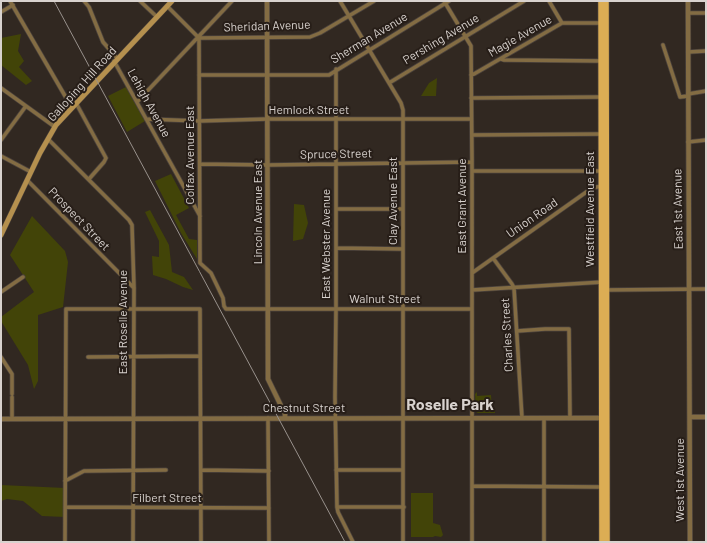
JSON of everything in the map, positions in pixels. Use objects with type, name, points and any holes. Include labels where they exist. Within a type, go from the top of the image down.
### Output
[{"type":"main road","name":"Galloping Hill Road","points":[[1,235],[3,226],[55,127],[172,1]]},
{"type":"main road","name":"Westfield Avenue East","points":[[601,1],[603,23],[604,97],[604,418]]},
{"type":"main road","name":"Westfield Avenue East","points":[[603,23],[606,1]]},
{"type":"main road","points":[[602,542],[604,418]]},
{"type":"main road","points":[[604,418],[607,542]]},
{"type":"street","points":[[10,1],[72,108]]},
{"type":"street","name":"Lehigh Avenue","points":[[84,1],[89,7],[103,42],[116,60],[146,120],[200,217]]},
{"type":"street","points":[[140,1],[157,17]]},
{"type":"street","points":[[137,102],[232,1]]},
{"type":"street","name":"Lincoln Avenue East","points":[[267,1],[268,379],[286,418]]},
{"type":"street","name":"Clay Avenue East","points":[[340,1],[402,106],[404,309],[403,542]]},
{"type":"street","name":"Sheridan Avenue","points":[[199,37],[310,37],[320,33],[374,1]]},
{"type":"street","name":"Pershing Avenue","points":[[389,83],[524,1]]},
{"type":"street","points":[[549,1],[562,23]]},
{"type":"street","name":"East 1st Avenue","points":[[688,1],[690,417]]},
{"type":"street","name":"East Grant Avenue","points":[[447,2],[470,46],[472,119],[472,542]]},
{"type":"street","name":"Sherman Avenue","points":[[199,75],[329,75],[336,69],[447,2]]},
{"type":"street","points":[[1,12],[13,5]]},
{"type":"street","points":[[167,6],[199,37]]},
{"type":"street","points":[[688,13],[706,13]]},
{"type":"street","name":"Magie Avenue","points":[[471,75],[562,23],[603,23]]},
{"type":"street","name":"Colfax Avenue East","points":[[199,37],[200,263],[211,273],[223,298],[226,309]]},
{"type":"street","points":[[663,45],[680,97],[706,90]]},
{"type":"street","points":[[688,52],[706,51]]},
{"type":"street","points":[[501,59],[603,61]]},
{"type":"street","name":"East Webster Avenue","points":[[336,69],[335,418],[337,507]]},
{"type":"street","points":[[1,88],[55,127]]},
{"type":"street","points":[[471,98],[604,97]]},
{"type":"street","points":[[48,139],[89,179],[104,162],[106,158],[76,103]]},
{"type":"street","points":[[1,140],[26,106]]},
{"type":"street","name":"Hemlock Street","points":[[146,120],[472,119]]},
{"type":"street","points":[[472,135],[604,134]]},
{"type":"street","points":[[688,142],[706,140]]},
{"type":"street","points":[[1,156],[31,172]]},
{"type":"street","name":"Spruce Street","points":[[200,164],[268,165],[472,162]]},
{"type":"street","points":[[472,171],[604,171]]},
{"type":"street","name":"East Roselle Avenue","points":[[89,179],[132,224],[134,288],[133,542]]},
{"type":"street","name":"Prospect Street","points":[[27,180],[134,288]]},
{"type":"street","name":"Union Road","points":[[472,273],[592,188],[604,186]]},
{"type":"street","points":[[336,209],[403,209]]},
{"type":"street","points":[[336,248],[403,249]]},
{"type":"street","name":"Charles Street","points":[[493,258],[514,288],[522,418]]},
{"type":"street","points":[[1,292],[23,277]]},
{"type":"street","points":[[472,290],[604,282]]},
{"type":"street","points":[[604,290],[706,289]]},
{"type":"street","points":[[65,542],[66,309],[200,309],[201,542]]},
{"type":"street","name":"Walnut Street","points":[[226,309],[472,309]]},
{"type":"street","points":[[517,331],[569,329],[570,418]]},
{"type":"street","points":[[88,357],[200,356]]},
{"type":"street","points":[[1,357],[10,371],[12,378],[12,418]]},
{"type":"street","points":[[690,417],[706,417]]},
{"type":"street","name":"West 1st Avenue","points":[[690,417],[690,542]]},
{"type":"street","points":[[268,418],[269,542]]},
{"type":"street","points":[[544,418],[544,542]]},
{"type":"street","name":"Chestnut Street","points":[[1,419],[604,418]]},
{"type":"street","points":[[65,481],[84,471],[166,470]]},
{"type":"street","points":[[201,470],[269,471]]},
{"type":"street","points":[[336,470],[403,470]]},
{"type":"street","points":[[472,486],[543,488],[602,487]]},
{"type":"street","name":"Filbert Street","points":[[65,507],[269,508]]},
{"type":"street","points":[[353,542],[337,507],[404,507]]},
{"type":"shaded area","points":[[21,34],[18,51],[24,61],[19,67],[32,81],[26,85],[1,65],[1,38]]},
{"type":"shaded area","points":[[437,78],[436,96],[421,96],[429,83]]},
{"type":"shaded area","points":[[126,87],[145,121],[127,132],[108,96]]},
{"type":"shaded area","points":[[171,174],[189,208],[176,215],[189,239],[197,240],[197,259],[181,233],[155,181]]},
{"type":"shaded area","points":[[294,204],[304,205],[308,223],[303,239],[293,241]]},
{"type":"shaded area","points":[[150,210],[169,245],[172,272],[184,277],[193,290],[153,275],[152,256],[159,257],[159,241],[145,212]]},
{"type":"shaded area","points":[[32,216],[65,251],[68,262],[63,307],[38,315],[38,381],[34,389],[28,365],[1,321],[1,317],[34,292],[10,255]]},
{"type":"shaded area","points":[[477,392],[477,396],[491,395],[492,410],[495,410],[495,413],[476,412],[475,394]]},
{"type":"shaded area","points":[[1,485],[65,488],[65,517],[42,516],[23,501],[7,499],[1,501]]},
{"type":"shaded area","points":[[411,493],[433,493],[433,523],[440,525],[443,535],[441,537],[411,537]]},
{"type":"railway","points":[[54,1],[345,542]]},
{"type":"district","name":"Roselle Park","points":[[450,405]]}]
